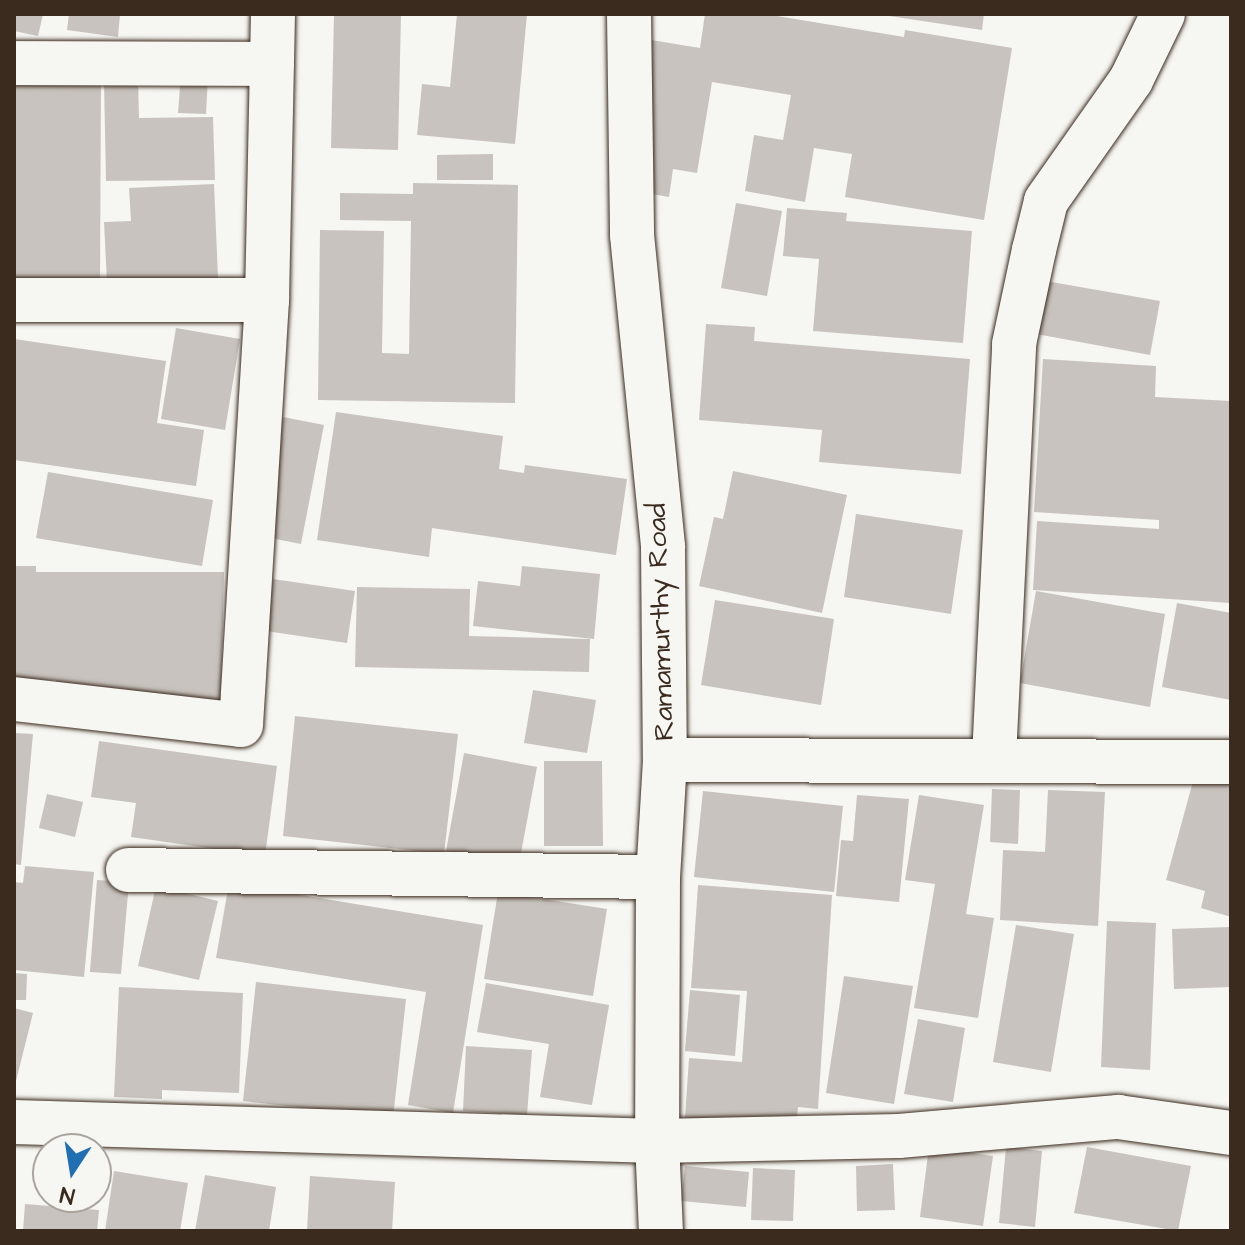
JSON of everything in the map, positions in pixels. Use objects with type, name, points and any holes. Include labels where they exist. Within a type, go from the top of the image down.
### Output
[{"type":"street","points":[[14,699],[241,725],[267,300],[273,14]]},
{"type":"street","name":"Ramamurthy Road","points":[[629,14],[632,235],[663,547],[665,760],[658,877],[657,1141],[661,1231]]},
{"type":"street","points":[[994,758],[1014,344],[1034,250],[1046,201],[1131,80],[1163,14]]},
{"type":"street","points":[[14,63],[272,64]]},
{"type":"street","points":[[14,300],[267,300]]},
{"type":"street","points":[[665,760],[994,758],[1231,762]]},
{"type":"street","points":[[128,870],[658,877]]},
{"type":"street","points":[[14,1122],[657,1141],[899,1136],[1118,1117],[1231,1133]]},
{"type":"building","points":[[14,14],[43,14],[38,36],[14,31]]},
{"type":"building","points":[[69,14],[120,14],[118,37],[67,30]]},
{"type":"building","points":[[334,14],[401,14],[398,150],[331,148]]},
{"type":"building","points":[[457,14],[527,14],[515,144],[417,135],[422,84],[450,87]]},
{"type":"building","points":[[705,14],[765,14],[904,37],[905,30],[1012,48],[984,220],[845,197],[852,154],[814,148],[805,202],[745,191],[754,135],[783,140],[791,95],[712,82],[697,173],[673,169],[669,197],[635,191],[651,40],[700,48]]},
{"type":"building","points":[[876,14],[984,14],[982,30]]},
{"type":"building","points":[[181,74],[208,76],[206,114],[178,113]]},
{"type":"building","points":[[101,79],[100,283],[14,288],[14,80]]},
{"type":"building","points":[[138,80],[139,118],[213,117],[215,180],[106,181],[104,81]]},
{"type":"building","points":[[493,154],[493,180],[437,180],[437,155]]},
{"type":"building","points":[[413,183],[518,185],[515,403],[318,400],[320,230],[384,231],[382,353],[409,354],[411,221],[340,220],[340,193],[413,194]]},
{"type":"building","points":[[214,184],[218,278],[107,283],[104,222],[131,221],[129,188]]},
{"type":"building","points":[[736,203],[782,211],[767,296],[721,288]]},
{"type":"building","points":[[787,208],[847,213],[846,221],[972,231],[963,343],[813,331],[819,259],[783,256]]},
{"type":"building","points":[[1040,280],[1160,301],[1150,355],[1031,333]]},
{"type":"building","points":[[706,324],[755,327],[754,341],[970,359],[961,474],[819,462],[822,430],[699,420]]},
{"type":"building","points":[[176,328],[240,339],[225,430],[161,419]]},
{"type":"building","points":[[14,339],[166,361],[157,423],[204,430],[196,486],[14,460]]},
{"type":"building","points":[[1043,359],[1156,366],[1155,397],[1231,401],[1231,603],[1033,590],[1037,521],[1159,529],[1159,520],[1034,512]]},
{"type":"building","points":[[336,412],[503,436],[499,469],[524,473],[525,465],[627,479],[616,555],[432,528],[429,557],[317,540]]},
{"type":"building","points":[[283,417],[324,425],[301,544],[261,536]]},
{"type":"building","points":[[733,471],[847,495],[822,613],[699,586],[714,517],[723,519]]},
{"type":"building","points":[[48,472],[213,500],[202,566],[36,538]]},
{"type":"building","points":[[856,514],[963,530],[951,614],[844,597]]},
{"type":"building","points":[[14,566],[36,566],[36,572],[224,572],[221,701],[56,697],[56,680],[14,679]]},
{"type":"building","points":[[522,566],[600,574],[594,639],[473,626],[478,581],[520,586]]},
{"type":"building","points":[[273,579],[355,591],[347,643],[266,631]]},
{"type":"building","points":[[357,587],[470,589],[469,636],[590,639],[589,672],[355,667]]},
{"type":"building","points":[[1036,591],[1165,614],[1150,707],[1020,683]]},
{"type":"building","points":[[715,600],[834,619],[821,705],[701,685]]},
{"type":"building","points":[[1177,603],[1231,613],[1231,700],[1162,687]]},
{"type":"building","points":[[533,690],[596,700],[587,753],[524,743]]},
{"type":"building","points":[[295,716],[458,734],[444,854],[283,836]]},
{"type":"building","points":[[14,733],[33,734],[21,865],[14,864]]},
{"type":"building","points":[[99,741],[277,766],[265,856],[131,837],[136,803],[91,797]]},
{"type":"building","points":[[464,753],[537,767],[519,864],[446,851]]},
{"type":"building","points":[[544,761],[602,761],[603,846],[544,846]]},
{"type":"building","points":[[1195,774],[1231,783],[1231,917],[1201,908],[1205,891],[1166,880]]},
{"type":"building","points":[[992,789],[1020,790],[1018,844],[990,842]]},
{"type":"building","points":[[1048,790],[1105,792],[1098,926],[1000,920],[1003,850],[1045,852]]},
{"type":"building","points":[[703,791],[843,806],[834,892],[694,877]]},
{"type":"building","points":[[47,794],[83,802],[75,837],[39,828]]},
{"type":"building","points":[[857,795],[909,799],[899,902],[836,896],[841,840],[853,841]]},
{"type":"building","points":[[919,795],[984,805],[966,914],[994,918],[978,1018],[914,1008],[935,884],[905,880]]},
{"type":"building","points":[[25,866],[94,872],[84,977],[14,970],[14,882],[23,883]]},
{"type":"building","points":[[97,880],[129,882],[121,974],[90,972]]},
{"type":"building","points":[[229,883],[483,925],[453,1113],[408,1105],[426,992],[216,958]]},
{"type":"building","points":[[698,885],[832,895],[818,1109],[798,1107],[796,1126],[685,1118],[689,1058],[742,1062],[747,991],[691,988]]},
{"type":"building","points":[[156,886],[218,901],[199,980],[138,966]]},
{"type":"building","points":[[498,892],[607,909],[593,996],[484,979]]},
{"type":"building","points":[[1107,921],[1156,923],[1150,1070],[1101,1067]]},
{"type":"building","points":[[1016,925],[1074,934],[1051,1072],[993,1062]]},
{"type":"building","points":[[1231,927],[1231,987],[1174,989],[1172,929]]},
{"type":"building","points":[[14,973],[27,974],[26,1000],[14,1000]]},
{"type":"building","points":[[844,976],[913,986],[894,1104],[826,1093]]},
{"type":"building","points":[[256,982],[406,999],[393,1118],[243,1101]]},
{"type":"building","points":[[486,983],[609,1005],[592,1105],[540,1097],[549,1044],[477,1032]]},
{"type":"building","points":[[119,987],[243,993],[239,1093],[162,1090],[162,1099],[114,1097]]},
{"type":"building","points":[[690,990],[740,995],[735,1056],[685,1051]]},
{"type":"building","points":[[14,1008],[33,1013],[15,1085],[14,1085]]},
{"type":"building","points":[[918,1019],[965,1028],[953,1102],[904,1094]]},
{"type":"building","points":[[466,1046],[532,1050],[527,1115],[463,1111]]},
{"type":"building","points":[[929,1147],[993,1156],[983,1226],[920,1217]]},
{"type":"building","points":[[1006,1147],[1042,1151],[1035,1227],[999,1223]]},
{"type":"building","points":[[1087,1147],[1191,1166],[1178,1231],[1074,1213]]},
{"type":"building","points":[[893,1164],[895,1210],[857,1211],[856,1166]]},
{"type":"building","points":[[685,1166],[749,1172],[746,1207],[681,1201]]},
{"type":"building","points":[[753,1168],[795,1170],[793,1221],[751,1220]]},
{"type":"building","points":[[114,1171],[188,1183],[180,1231],[105,1231],[108,1213],[112,1213]]},
{"type":"building","points":[[205,1175],[276,1187],[269,1231],[195,1231]]},
{"type":"building","points":[[310,1176],[395,1182],[392,1231],[307,1231]]},
{"type":"building","points":[[25,1204],[32,1205],[32,1213],[99,1213],[97,1231],[23,1231]]}]
